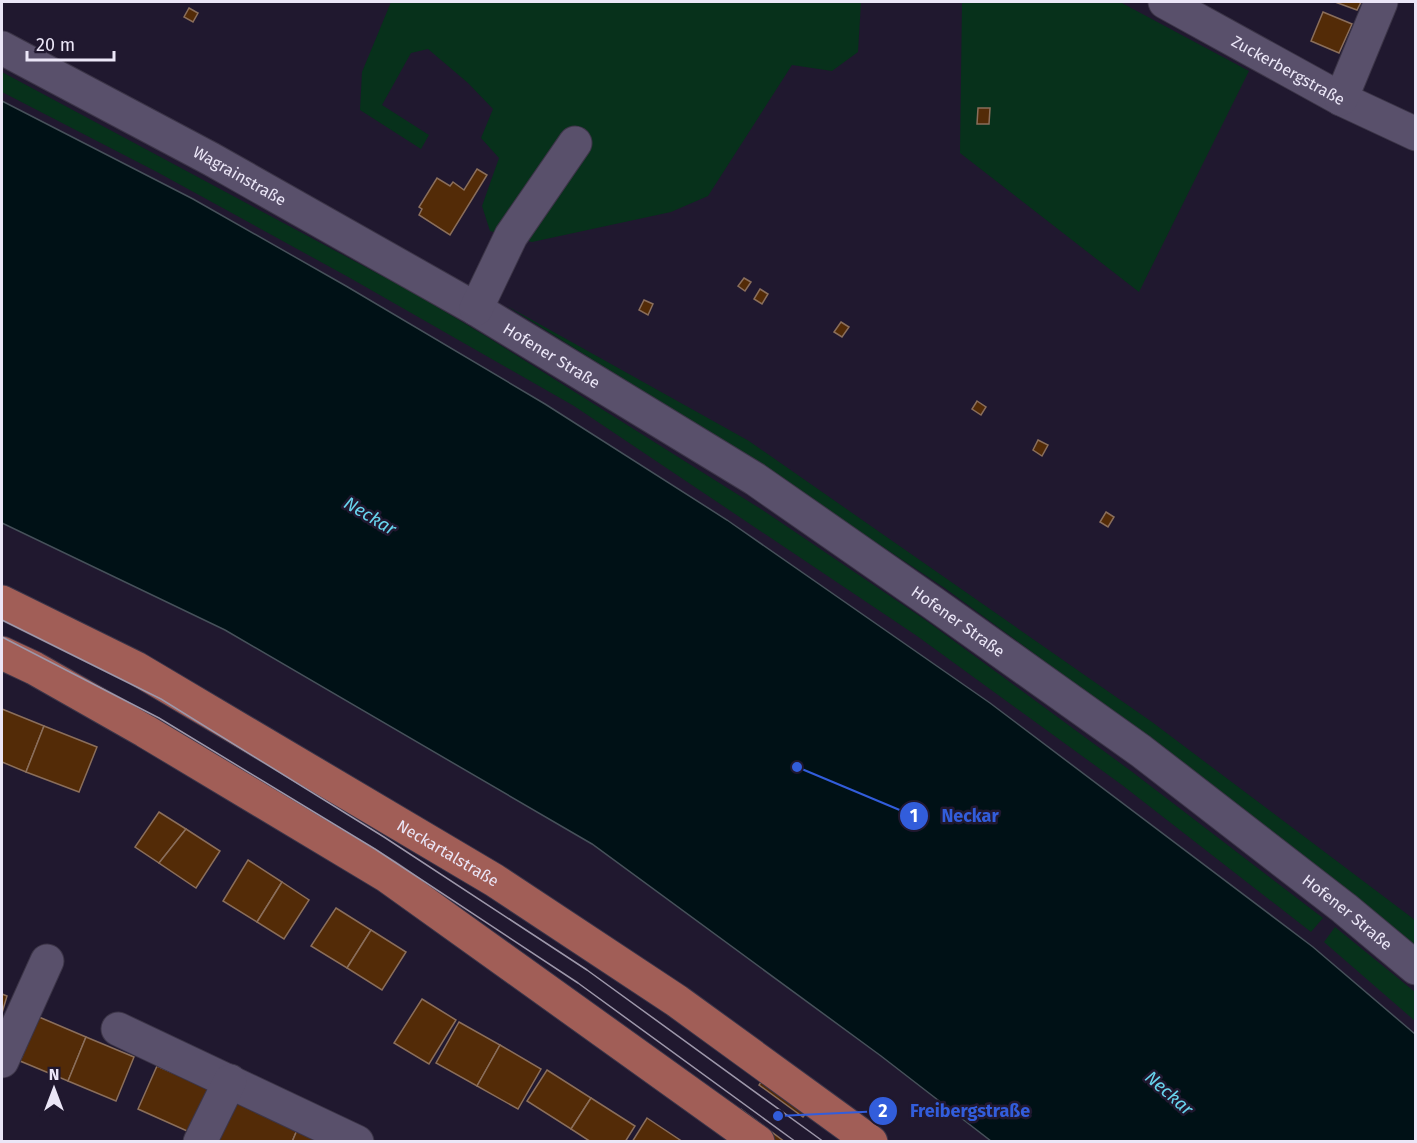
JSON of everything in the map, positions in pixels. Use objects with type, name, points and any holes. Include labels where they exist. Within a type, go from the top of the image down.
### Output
[{"type":"main road","name":"Neckartalstraße","points":[[2,602],[136,668],[494,880],[677,1001],[871,1142]]},
{"type":"main road","points":[[2,653],[34,668],[145,731],[387,876],[758,1142]]},
{"type":"street","name":"Zuckerbergstraße","points":[[1165,2],[1341,99],[1416,135]]},
{"type":"street","points":[[1341,99],[1381,2]]},
{"type":"street","name":"Wagrainstraße","points":[[2,48],[211,159],[476,309]]},
{"type":"street","points":[[476,309],[511,237],[575,143]]},
{"type":"street","name":"Hofener Straße","points":[[476,309],[755,479],[933,603],[1141,751],[1344,908],[1416,968]]},
{"type":"street","points":[[2,1061],[47,961]]},
{"type":"street","points":[[118,1029],[357,1142]]},
{"type":"street","points":[[200,1142],[230,1081]]},
{"type":"green space","points":[[391,2],[861,2],[858,52],[832,71],[792,65],[708,196],[671,212],[532,242],[490,231],[482,206],[499,158],[481,138],[493,109],[468,83],[428,49],[411,53],[382,105],[429,135],[421,149],[360,110],[362,72]]},
{"type":"green space","points":[[962,2],[1120,2],[1249,71],[1139,292],[960,153]]},
{"type":"green space","points":[[2,72],[414,293],[764,511],[924,619],[1131,771],[1323,918],[1311,932],[1122,785],[917,636],[574,406],[350,278],[157,172],[2,92]]},
{"type":"green space","points":[[507,306],[749,441],[1152,722],[1415,920],[1415,946],[1144,734],[946,589],[742,453]]},
{"type":"green space","points":[[1335,927],[1415,992],[1415,1021],[1324,942]]},
{"type":"water","points":[[2,101],[193,199],[346,286],[545,404],[727,520],[990,703],[1313,947],[1415,1034],[1415,1141],[991,1141],[881,1056],[592,844],[225,630],[2,523]]},
{"type":"building","points":[[1335,2],[1361,2],[1357,10]]},
{"type":"building","points":[[189,8],[198,13],[193,22],[184,17]]},
{"type":"building","points":[[1323,12],[1352,24],[1339,53],[1311,41]]},
{"type":"building","points":[[978,108],[990,108],[989,124],[977,124]]},
{"type":"building","points":[[477,169],[487,175],[450,235],[419,215],[422,209],[419,207],[437,178],[450,186],[453,182],[464,190]]},
{"type":"building","points":[[744,278],[751,282],[745,291],[738,286]]},
{"type":"building","points":[[760,289],[768,294],[762,304],[754,299]]},
{"type":"building","points":[[644,300],[653,304],[648,315],[639,310]]},
{"type":"building","points":[[841,322],[849,327],[842,337],[834,332]]},
{"type":"building","points":[[977,401],[986,407],[981,415],[972,409]]},
{"type":"building","points":[[1038,440],[1048,445],[1042,456],[1033,450]]},
{"type":"building","points":[[1106,512],[1114,517],[1108,527],[1100,522]]},
{"type":"building","points":[[2,709],[44,726],[26,772],[2,762]]},
{"type":"building","points":[[44,726],[97,747],[79,792],[26,772]]},
{"type":"building","points":[[159,812],[186,829],[159,863],[135,847]]},
{"type":"building","points":[[186,829],[220,851],[196,888],[159,863]]},
{"type":"building","points":[[248,860],[282,882],[257,922],[223,901]]},
{"type":"building","points":[[282,882],[309,900],[284,939],[257,922]]},
{"type":"building","points":[[336,908],[371,930],[347,968],[311,946]]},
{"type":"building","points":[[371,930],[406,952],[382,990],[347,968]]},
{"type":"building","points":[[2,994],[7,996],[2,1013]]},
{"type":"building","points":[[422,999],[456,1020],[429,1064],[394,1043]]},
{"type":"building","points":[[39,1017],[86,1037],[68,1081],[20,1061]]},
{"type":"building","points":[[459,1022],[500,1045],[477,1086],[436,1063]]},
{"type":"building","points":[[86,1037],[134,1057],[116,1101],[68,1081]]},
{"type":"building","points":[[500,1045],[541,1069],[518,1109],[477,1086]]},
{"type":"building","points":[[157,1066],[215,1091],[196,1135],[138,1109]]},
{"type":"building","points":[[547,1070],[591,1098],[571,1129],[527,1101]]},
{"type":"building","points":[[763,1079],[808,1111],[803,1117],[759,1085]]},
{"type":"building","points":[[591,1098],[635,1126],[625,1142],[591,1142],[571,1129]]},
{"type":"building","points":[[235,1101],[297,1130],[292,1142],[216,1142]]},
{"type":"building","points":[[741,1109],[785,1142],[775,1142],[738,1114]]},
{"type":"building","points":[[647,1118],[683,1142],[632,1142]]},
{"type":"building","points":[[297,1130],[322,1142],[292,1142]]},
{"type":"tram line","points":[[2,620],[161,699],[384,837],[587,970],[824,1142]]},
{"type":"tram line","points":[[2,637],[159,718],[375,849],[578,983],[796,1142]]},
{"type":"place","name":"Neckar","points":[[797,767]]},
{"type":"place","name":"Freibergstraße","points":[[778,1116]]}]
